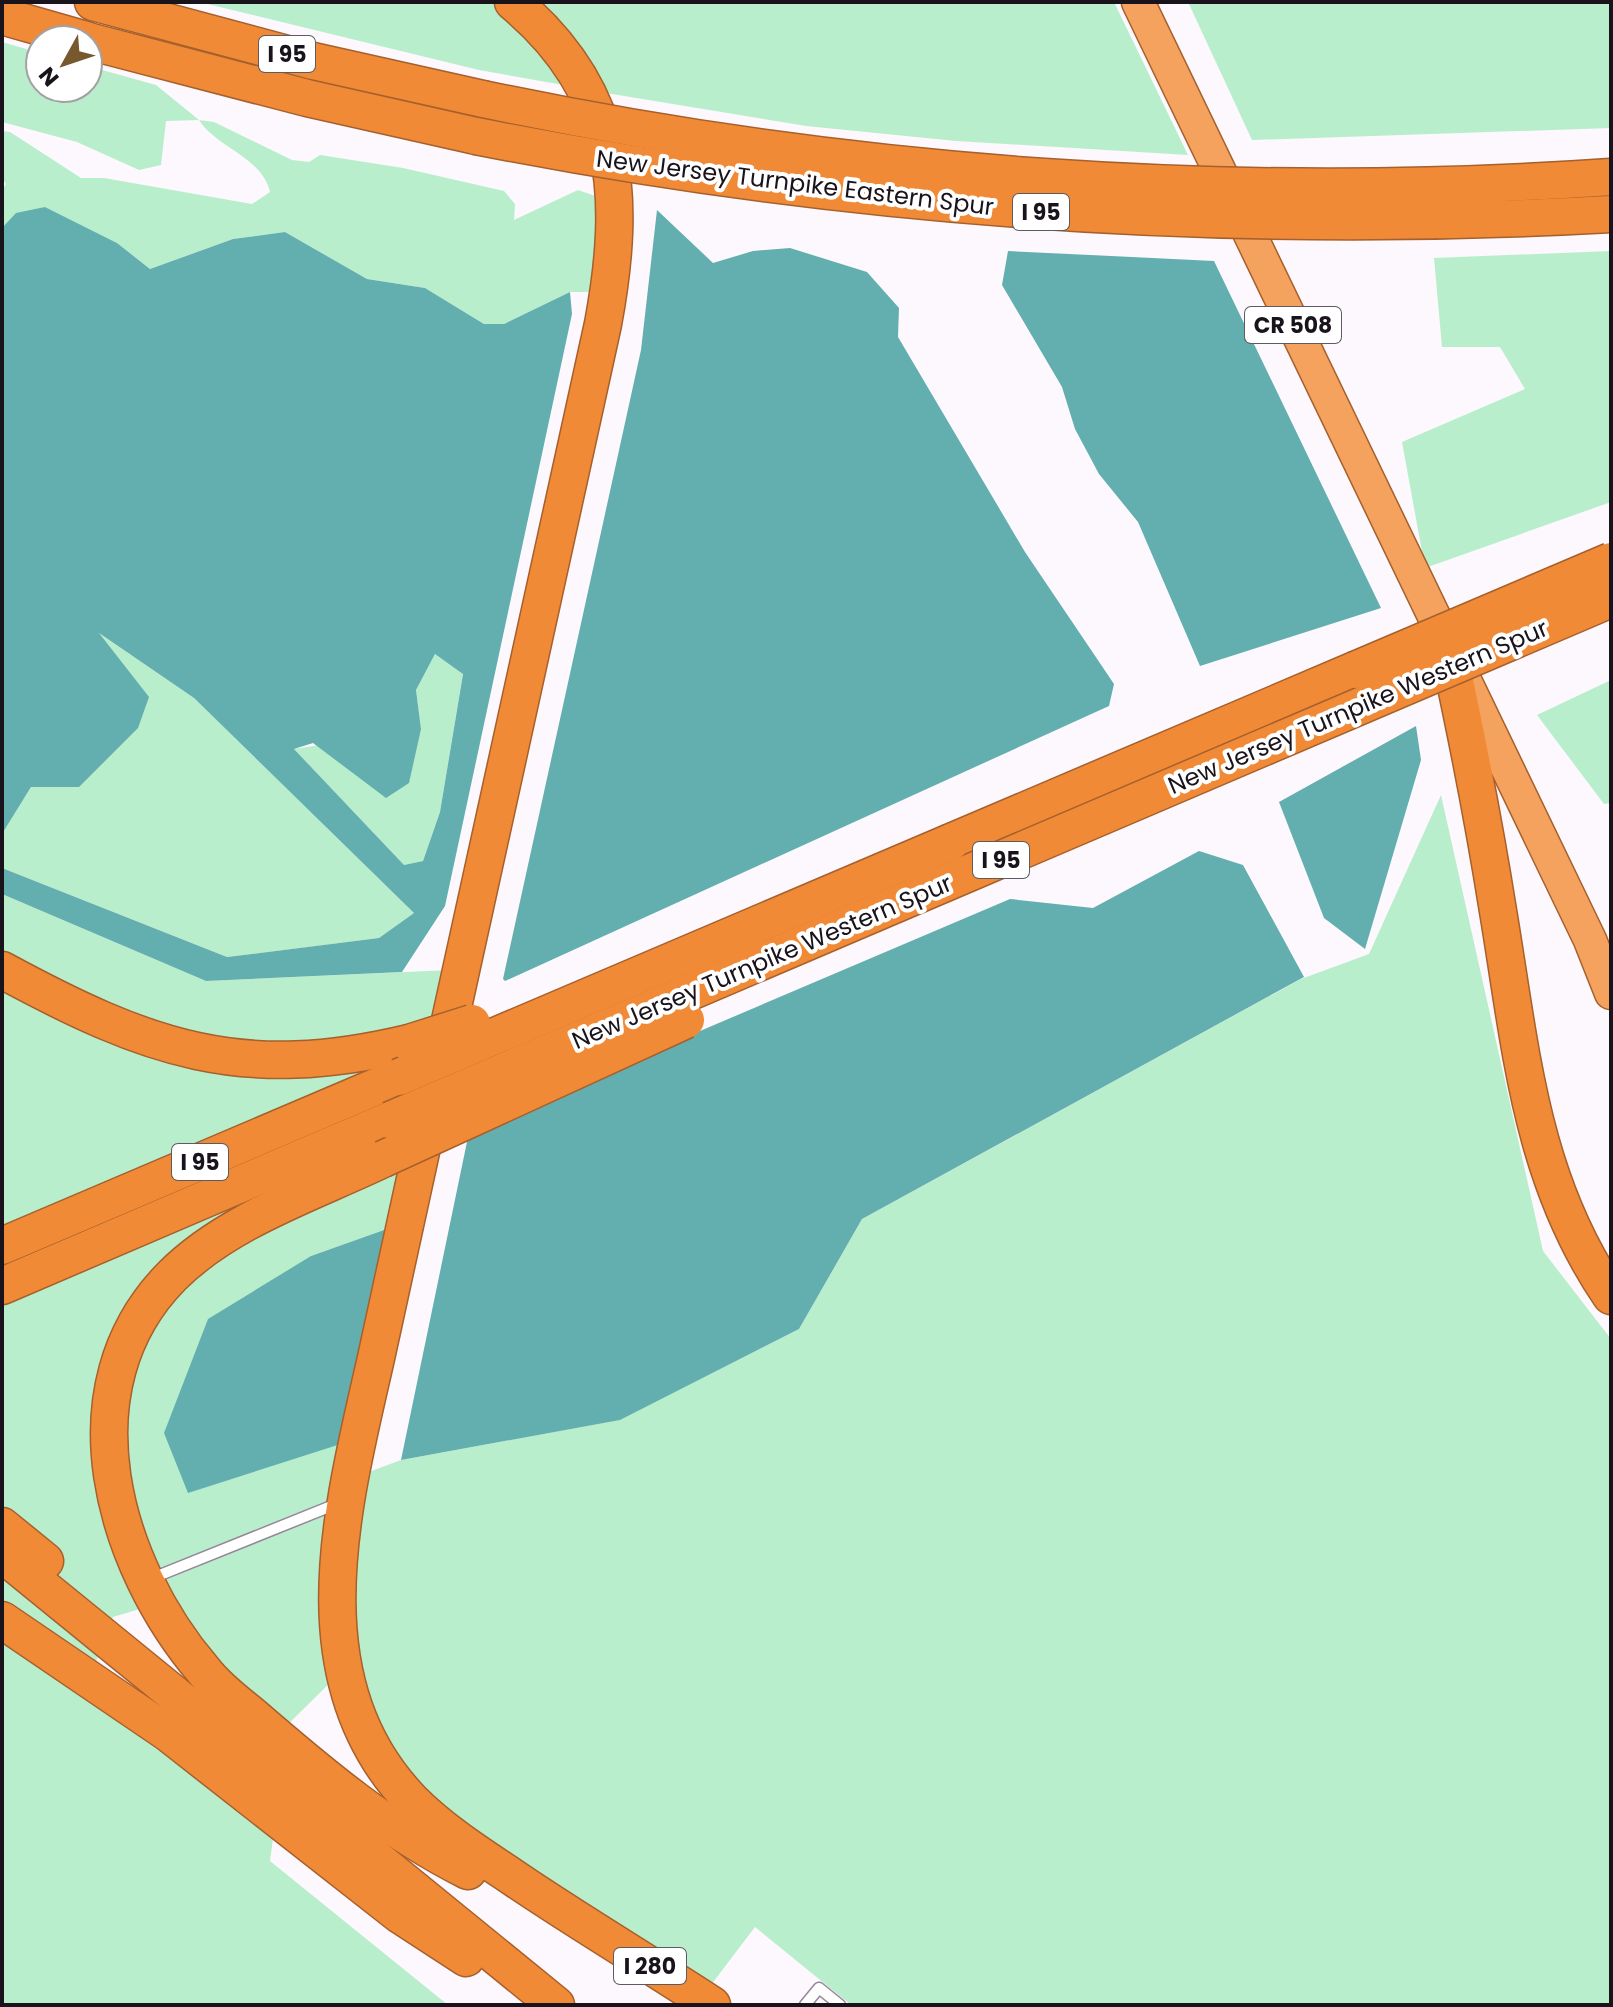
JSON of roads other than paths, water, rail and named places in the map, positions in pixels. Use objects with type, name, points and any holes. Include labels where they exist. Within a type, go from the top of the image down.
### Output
[{"type":"highway","name":"New Jersey Turnpike Eastern Spur","points":[[93,2],[313,61],[483,99],[763,147],[1027,175],[1308,186],[1611,177]]},
{"type":"highway","points":[[513,2],[554,41],[599,115],[614,181],[613,271],[345,1501],[337,1579],[340,1650],[353,1706],[369,1742],[401,1788],[440,1826],[597,1935]]},
{"type":"highway","name":"CR 508","points":[[1138,2],[1448,649],[1595,938],[1611,978]]},
{"type":"highway","name":"New Jersey Turnpike Eastern Spur","points":[[2,16],[30,24]]},
{"type":"highway","name":"New Jersey Turnpike Eastern Spur","points":[[104,44],[307,98],[476,136],[622,163],[775,186],[1017,211],[1266,222],[1424,222],[1611,214]]},
{"type":"highway","name":"New Jersey Turnpike Western Spur","points":[[404,1060],[489,1016],[833,870],[951,842],[1611,561]]},
{"type":"highway","name":"New Jersey Turnpike Western Spur","points":[[2,1286],[1611,599]]},
{"type":"highway","points":[[1448,649],[1483,813],[1538,1139],[1559,1205],[1611,1296]]},
{"type":"highway","points":[[301,1760],[212,1681],[181,1643],[146,1581],[120,1513],[107,1443],[111,1391],[133,1329],[170,1278],[207,1247],[252,1221],[792,972],[906,900]]},
{"type":"highway","name":"CR 508","points":[[1595,938],[1611,993]]},
{"type":"highway","points":[[2,970],[120,1030],[183,1050],[245,1059],[312,1060],[352,1056],[404,1060]]},
{"type":"highway","name":"I 95","points":[[2,1246],[404,1060]]},
{"type":"highway","points":[[2,1526],[246,1725],[301,1760],[388,1823],[456,1865],[597,1935]]},
{"type":"highway","points":[[2,1554],[556,2005]]},
{"type":"highway","points":[[2,1620],[168,1733],[400,1915],[547,2005]]},
{"type":"highway","name":"I 280","points":[[597,1935],[712,2005]]},
{"type":"lane","points":[[146,1581],[345,1501]]},
{"type":"lane","points":[[805,2005],[819,1988],[840,2005]]},
{"type":"water","points":[[45,207],[117,243],[150,269],[233,239],[285,232],[367,279],[425,288],[484,324],[504,324],[570,292],[572,314],[445,906],[402,972],[206,981],[2,894],[2,868],[227,957],[379,938],[414,913],[194,698],[99,633],[149,697],[138,728],[79,787],[31,787],[2,834],[2,228],[16,213]],"holes":[[[435,654],[463,674],[440,812],[423,861],[404,865],[294,749],[313,743],[386,798],[409,783],[421,729],[416,690]]]},
{"type":"water","points":[[657,210],[713,263],[753,251],[790,248],[867,272],[899,308],[898,337],[1025,552],[1114,684],[1109,706],[505,981],[641,350]]},
{"type":"water","points":[[1008,251],[1214,261],[1381,608],[1200,666],[1138,522],[1099,474],[1075,429],[1062,387],[1002,285]]},
{"type":"water","points":[[1416,726],[1421,760],[1365,949],[1324,918],[1279,802]]},
{"type":"water","points":[[1199,851],[1243,865],[1304,977],[862,1219],[799,1329],[620,1420],[401,1460],[468,1137],[538,1100],[1010,899],[1093,908]]},
{"type":"water","points":[[384,1230],[385,1251],[347,1442],[188,1493],[164,1433],[208,1319],[311,1256]]}]
